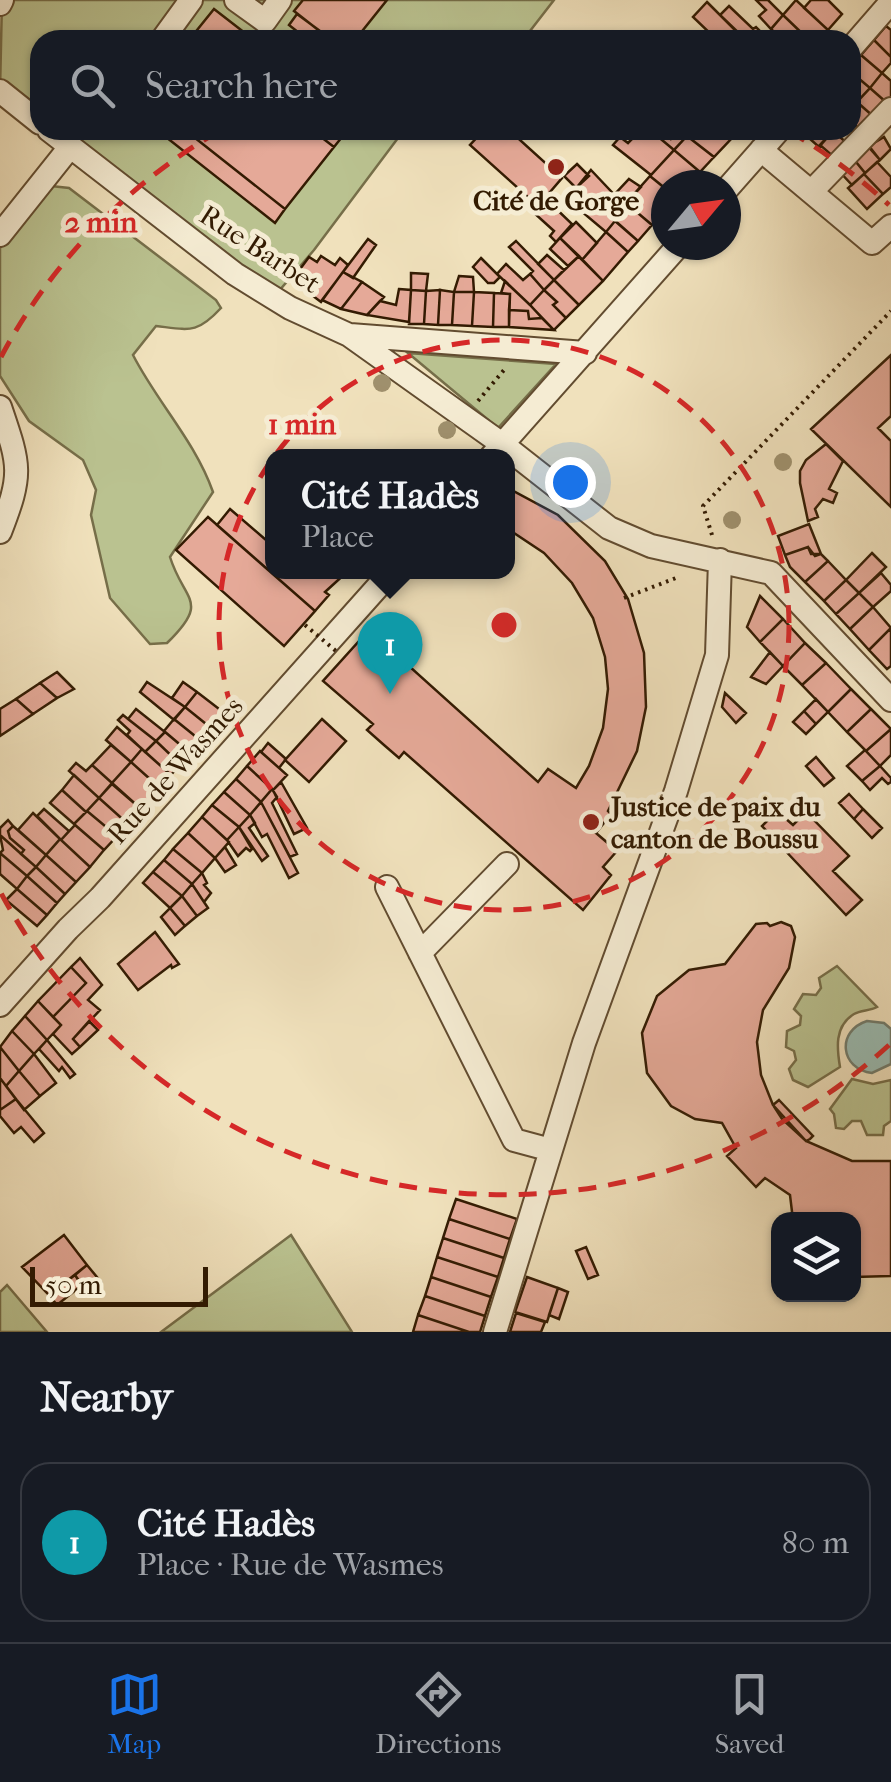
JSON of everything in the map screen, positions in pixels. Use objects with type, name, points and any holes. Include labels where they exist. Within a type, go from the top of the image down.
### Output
[{"type":"street","points":[[169,30],[191,0]]},
{"type":"street","points":[[236,0],[265,21],[280,0]]},
{"type":"street","points":[[861,36],[891,2]]},
{"type":"street","points":[[0,91],[30,115]]},
{"type":"street","points":[[811,192],[891,109]]},
{"type":"street","name":"Rue Barbet","points":[[61,140],[234,274],[290,308],[349,334],[464,417],[495,449]]},
{"type":"street","points":[[741,173],[770,140]]},
{"type":"street","points":[[0,234],[70,147]]},
{"type":"street","points":[[761,150],[872,244],[891,226]]},
{"type":"street","points":[[497,449],[666,260]]},
{"type":"street","name":"Rue Barbet","points":[[349,334],[585,353]]},
{"type":"street","points":[[0,407],[18,458],[18,478],[0,532]]},
{"type":"street","name":"Rue Barbet","points":[[515,463],[609,528],[651,546],[771,573],[891,700]]},
{"type":"street","points":[[494,1332],[584,1043],[676,791],[717,655],[720,560]]},
{"type":"street","name":"Rue de Wasmes","points":[[0,1005],[384,579]]},
{"type":"street","points":[[420,953],[507,864]]},
{"type":"street","points":[[388,887],[514,1140],[549,1159]]},
{"type":"path","points":[[624,598],[720,560],[704,506],[891,311]]},
{"type":"path","points":[[464,417],[522,348]]},
{"type":"path","points":[[305,624],[336,652]]},
{"type":"green space","points":[[2,0],[554,0],[531,30],[30,30],[30,115],[0,91]]},
{"type":"green space","points":[[63,140],[396,140],[278,292]]},
{"type":"green space","points":[[51,186],[69,188],[216,300],[221,308],[192,328],[156,326],[133,355],[196,456],[213,492],[170,557],[191,609],[167,643],[150,644],[110,598],[91,515],[96,490],[83,460],[29,421],[0,376],[0,248]]},
{"type":"green space","points":[[408,353],[556,364],[498,428]]},
{"type":"green space","points":[[837,966],[877,1007],[848,1019],[838,1038],[840,1067],[808,1087],[793,1080],[789,1069],[796,1060],[794,1051],[786,1047],[787,1031],[800,1025],[801,1016],[794,1009],[803,994],[816,995],[821,988],[819,978]]},
{"type":"green space","points":[[852,1079],[873,1084],[891,1080],[891,1121],[884,1126],[883,1135],[867,1135],[861,1121],[852,1121],[844,1129],[836,1128],[830,1109]]},
{"type":"green space","points":[[291,1235],[352,1332],[161,1332]]},
{"type":"green space","points":[[7,1285],[47,1332],[0,1332],[0,1292]]},
{"type":"water","points":[[867,1021],[884,1023],[891,1029],[891,1064],[872,1073],[853,1065],[846,1049],[850,1033]]},
{"type":"building","points":[[303,0],[387,0],[363,30],[318,30],[294,11]]},
{"type":"building","points":[[756,0],[768,0],[783,15],[771,29],[759,16],[766,10]]},
{"type":"building","points":[[796,0],[828,30],[799,30],[783,15]]},
{"type":"building","points":[[811,0],[828,0],[842,14],[828,30],[804,8]]},
{"type":"building","points":[[707,2],[735,30],[707,30],[693,17]]},
{"type":"building","points":[[729,6],[759,30],[736,30],[720,15]]},
{"type":"building","points":[[214,9],[241,30],[197,30]]},
{"type":"building","points":[[297,14],[318,30],[295,30],[289,25]]},
{"type":"building","points":[[783,15],[799,30],[772,30]]},
{"type":"building","points":[[886,26],[891,30],[891,57],[874,40]]},
{"type":"building","points":[[874,40],[891,57],[882,73],[861,55]]},
{"type":"building","points":[[861,55],[882,73],[870,88],[861,80]]},
{"type":"building","points":[[882,73],[891,81],[891,99],[887,103],[870,88]]},
{"type":"building","points":[[861,80],[870,88],[861,98]]},
{"type":"building","points":[[870,88],[887,103],[874,117],[861,106],[861,98]]},
{"type":"building","points":[[861,106],[874,117],[861,129]]},
{"type":"building","points":[[884,137],[891,149],[880,160],[869,146]]},
{"type":"building","points":[[170,140],[198,140],[285,209],[275,223]]},
{"type":"building","points":[[198,140],[325,140],[334,147],[285,209]]},
{"type":"building","points":[[475,140],[520,140],[562,178],[538,206],[470,145]]},
{"type":"building","points":[[624,140],[662,140],[674,150],[656,170],[651,170],[651,175],[613,145]]},
{"type":"building","points":[[662,140],[683,140],[674,150]]},
{"type":"building","points":[[683,140],[692,140],[714,157],[698,170],[674,150]]},
{"type":"building","points":[[692,140],[730,140],[714,157]]},
{"type":"building","points":[[825,140],[843,140],[848,144],[835,158],[820,145]]},
{"type":"building","points":[[865,143],[880,160],[865,173],[852,157]]},
{"type":"building","points":[[674,150],[698,170],[656,170]]},
{"type":"building","points":[[852,157],[865,173],[852,185],[839,171]]},
{"type":"building","points":[[877,162],[891,177],[891,187],[883,194],[864,174]]},
{"type":"building","points":[[577,164],[589,176],[576,188],[564,176]]},
{"type":"building","points":[[591,170],[624,205],[612,218],[577,187]]},
{"type":"building","points":[[864,174],[883,194],[867,209],[848,188]]},
{"type":"building","points":[[650,176],[651,177],[651,224],[626,203]]},
{"type":"building","points":[[629,179],[641,187],[624,205],[614,195]]},
{"type":"building","points":[[585,195],[615,221],[606,232],[575,206]]},
{"type":"building","points":[[546,199],[572,224],[556,242],[550,236],[554,231],[533,212]]},
{"type":"building","points":[[626,203],[651,226],[638,241],[612,218]]},
{"type":"building","points":[[615,221],[638,241],[628,252],[606,232]]},
{"type":"building","points":[[576,222],[597,243],[582,260],[560,238]]},
{"type":"building","points":[[606,232],[628,252],[603,281],[582,260]]},
{"type":"building","points":[[560,238],[579,256],[568,266],[550,249]]},
{"type":"building","points":[[368,239],[376,245],[353,278],[343,272]]},
{"type":"building","points":[[516,241],[554,280],[544,290],[530,274],[533,271],[509,247]]},
{"type":"building","points":[[547,255],[564,270],[554,280],[538,264]]},
{"type":"building","points":[[321,256],[335,265],[340,258],[348,265],[321,302],[292,280],[309,257],[317,262]]},
{"type":"building","points":[[579,256],[603,281],[579,305],[554,280]]},
{"type":"building","points":[[481,258],[500,277],[494,283],[488,283],[473,267]]},
{"type":"building","points":[[506,264],[523,280],[530,274],[544,290],[530,305],[497,274]]},
{"type":"building","points":[[343,272],[362,282],[341,309],[322,300]]},
{"type":"building","points":[[411,273],[428,274],[426,291],[411,290]]},
{"type":"building","points":[[459,276],[473,277],[474,292],[454,292]]},
{"type":"building","points":[[554,280],[579,305],[566,318],[544,290]]},
{"type":"building","points":[[505,281],[542,318],[529,319],[528,311],[509,310],[510,294],[501,293]]},
{"type":"building","points":[[362,282],[384,297],[367,315],[341,309]]},
{"type":"building","points":[[399,289],[411,290],[409,322],[367,315],[380,301],[396,305]]},
{"type":"building","points":[[411,290],[426,291],[424,324],[409,324]]},
{"type":"building","points":[[440,290],[454,292],[452,325],[438,325]]},
{"type":"building","points":[[440,290],[438,325],[424,324],[426,291]]},
{"type":"building","points":[[544,290],[566,318],[554,330],[530,305]]},
{"type":"building","points":[[454,292],[474,292],[472,326],[452,325]]},
{"type":"building","points":[[474,292],[494,293],[493,327],[472,326]]},
{"type":"building","points":[[494,293],[510,294],[509,327],[493,327]]},
{"type":"building","points":[[509,310],[528,311],[529,319],[542,318],[554,330],[509,327]]},
{"type":"building","points":[[891,355],[891,416],[878,428],[891,441],[891,507],[811,429]]},
{"type":"building","points":[[826,444],[843,461],[829,489],[837,493],[833,503],[823,499],[815,509],[818,517],[808,521],[800,471],[806,460]]},
{"type":"building","points":[[515,492],[558,515],[605,561],[628,599],[644,653],[646,707],[637,751],[608,811],[611,814],[596,833],[617,851],[603,867],[611,875],[583,910],[404,752],[399,758],[384,745],[367,730],[373,724],[323,681],[369,630],[538,782],[548,769],[576,788],[603,728],[608,689],[605,657],[593,618],[572,583],[544,553],[515,534]]},
{"type":"building","points":[[515,492],[558,515],[605,561],[628,599],[644,653],[646,707],[637,751],[608,811],[611,814],[596,833],[617,851],[603,867],[611,875],[583,910],[404,752],[399,758],[384,745],[367,730],[373,724],[323,681],[369,630],[538,782],[548,769],[576,788],[603,728],[608,689],[605,657],[593,618],[572,583],[544,553],[515,534]]},
{"type":"building","points":[[230,509],[265,539],[265,567],[217,525]]},
{"type":"building","points":[[208,517],[265,567],[265,579],[279,579],[315,611],[284,646],[176,550]]},
{"type":"building","points":[[809,524],[821,554],[815,556],[808,547],[785,555],[778,536]]},
{"type":"building","points":[[808,547],[811,554],[821,554],[828,561],[805,582],[790,567],[785,555]]},
{"type":"building","points":[[872,553],[886,567],[859,593],[846,580]]},
{"type":"building","points":[[828,561],[846,580],[824,601],[805,582]]},
{"type":"building","points":[[881,573],[891,591],[873,607],[859,593]]},
{"type":"building","points":[[279,579],[339,579],[325,592],[329,595],[315,611]]},
{"type":"building","points":[[846,580],[859,593],[836,614],[824,601]]},
{"type":"building","points":[[859,593],[873,607],[850,629],[836,614]]},
{"type":"building","points":[[760,596],[783,619],[760,642],[747,627]]},
{"type":"building","points":[[873,607],[891,628],[869,650],[850,629]]},
{"type":"building","points":[[783,619],[805,643],[783,666],[760,642]]},
{"type":"building","points":[[891,628],[891,666],[887,669],[869,650]]},
{"type":"building","points":[[805,643],[826,663],[802,685],[783,666]]},
{"type":"building","points":[[770,652],[783,666],[766,684],[751,677]]},
{"type":"building","points":[[826,663],[851,689],[828,712],[802,685]]},
{"type":"building","points":[[57,672],[74,689],[57,698],[40,683]]},
{"type":"building","points":[[147,682],[185,707],[174,720],[140,692]]},
{"type":"building","points":[[183,682],[197,692],[185,707],[172,698]]},
{"type":"building","points":[[40,683],[57,698],[33,714],[16,699]]},
{"type":"building","points":[[851,689],[871,709],[847,732],[828,712]]},
{"type":"building","points":[[197,692],[223,712],[211,728],[185,707]]},
{"type":"building","points":[[725,693],[746,713],[736,723],[722,707]]},
{"type":"building","points":[[16,699],[33,714],[0,736],[0,709]]},
{"type":"building","points":[[816,699],[828,712],[816,724],[804,711]]},
{"type":"building","points":[[185,707],[211,728],[200,740],[174,719]]},
{"type":"building","points":[[136,709],[165,732],[156,741],[128,719]]},
{"type":"building","points":[[871,709],[891,729],[866,751],[847,732]]},
{"type":"building","points":[[804,711],[816,724],[806,734],[793,722]]},
{"type":"building","points":[[123,715],[156,741],[145,752],[118,720]]},
{"type":"building","points":[[174,719],[200,740],[190,753],[164,731]]},
{"type":"building","points":[[322,719],[346,741],[309,782],[285,760]]},
{"type":"building","points":[[117,727],[142,749],[131,762],[106,740]]},
{"type":"building","points":[[891,729],[891,755],[880,766],[866,751]]},
{"type":"building","points":[[165,732],[190,753],[180,764],[156,741]]},
{"type":"building","points":[[156,741],[180,764],[171,775],[145,752]]},
{"type":"building","points":[[268,743],[286,759],[279,768],[261,752]]},
{"type":"building","points":[[111,745],[131,762],[112,783],[92,765]]},
{"type":"building","points":[[142,749],[171,775],[160,788],[131,762]]},
{"type":"building","points":[[865,750],[880,766],[862,781],[847,766]]},
{"type":"building","points":[[260,751],[287,775],[273,790],[247,766]]},
{"type":"building","points":[[816,757],[834,778],[824,786],[806,766]]},
{"type":"building","points":[[131,762],[160,788],[141,809],[112,783]]},
{"type":"building","points":[[76,763],[86,771],[92,765],[112,783],[99,798],[69,771]]},
{"type":"building","points":[[247,766],[272,789],[261,802],[236,779]]},
{"type":"building","points":[[880,766],[891,782],[888,784],[882,778],[870,790],[862,781]]},
{"type":"building","points":[[74,775],[99,798],[86,812],[62,790]]},
{"type":"building","points":[[236,779],[261,802],[250,815],[224,792]]},
{"type":"building","points":[[281,782],[307,828],[294,834],[273,790]]},
{"type":"building","points":[[112,784],[141,809],[128,824],[99,798]]},
{"type":"building","points":[[272,789],[277,797],[272,803],[297,854],[290,857],[261,802]]},
{"type":"building","points":[[62,790],[86,812],[74,824],[50,803]]},
{"type":"building","points":[[224,792],[250,815],[239,827],[212,805]]},
{"type":"building","points":[[849,794],[863,809],[854,819],[839,803]]},
{"type":"building","points":[[99,798],[128,824],[117,836],[87,811]]},
{"type":"building","points":[[261,802],[298,873],[289,878],[267,834],[262,837],[250,815]]},
{"type":"building","points":[[212,805],[239,827],[227,840],[202,817]]},
{"type":"building","points":[[44,809],[69,831],[61,840],[37,816]]},
{"type":"building","points":[[863,809],[882,828],[872,838],[854,819]]},
{"type":"building","points":[[87,811],[117,836],[104,850],[74,824]]},
{"type":"building","points":[[777,811],[793,825],[806,812],[849,856],[833,871],[862,900],[846,915],[762,826]]},
{"type":"building","points":[[33,813],[60,839],[46,855],[18,830]]},
{"type":"building","points":[[250,815],[255,823],[249,828],[268,856],[262,861],[239,827]]},
{"type":"building","points":[[202,817],[229,842],[215,858],[188,833]]},
{"type":"building","points":[[8,820],[13,826],[8,831],[10,838],[24,850],[21,854],[0,835],[0,828]]},
{"type":"building","points":[[75,825],[104,850],[90,867],[61,840]]},
{"type":"building","points":[[13,826],[46,855],[36,867],[10,838],[8,831]]},
{"type":"building","points":[[239,827],[252,849],[246,848],[238,856],[227,840]]},
{"type":"building","points":[[188,833],[215,858],[202,873],[173,849]]},
{"type":"building","points":[[0,835],[36,867],[27,876],[0,853]]},
{"type":"building","points":[[60,839],[90,867],[76,882],[46,855]]},
{"type":"building","points":[[225,847],[236,865],[225,872],[215,858]]},
{"type":"building","points":[[173,849],[202,873],[192,884],[164,860]]},
{"type":"building","points":[[0,853],[27,876],[17,889],[0,874]]},
{"type":"building","points":[[46,855],[76,882],[65,894],[36,867]]},
{"type":"building","points":[[164,860],[192,884],[182,896],[153,872]]},
{"type":"building","points":[[36,867],[65,894],[57,903],[27,876]]},
{"type":"building","points":[[153,872],[182,896],[170,908],[143,883]]},
{"type":"building","points":[[202,873],[207,883],[204,885],[211,893],[204,902],[192,884]]},
{"type":"building","points":[[27,876],[57,903],[47,915],[17,889]]},
{"type":"building","points":[[192,884],[208,908],[197,916],[182,896]]},
{"type":"building","points":[[17,889],[47,915],[37,926],[6,900]]},
{"type":"building","points":[[182,896],[197,916],[185,926],[170,908]]},
{"type":"building","points":[[170,908],[185,926],[175,935],[161,917]]},
{"type":"building","points":[[781,922],[791,926],[795,937],[789,968],[763,1010],[757,1042],[761,1075],[773,1105],[806,1141],[852,1161],[891,1161],[891,1276],[861,1277],[861,1212],[792,1212],[790,1195],[765,1178],[756,1187],[727,1156],[736,1148],[722,1123],[695,1119],[671,1106],[647,1073],[642,1033],[657,996],[689,970],[725,964],[756,924],[770,926]]},
{"type":"building","points":[[155,932],[179,964],[172,968],[171,965],[138,990],[118,964]]},
{"type":"building","points":[[80,958],[102,985],[88,1000],[100,1010],[73,1039],[80,1047],[72,1054],[53,1034],[61,1025],[53,1017],[86,983],[71,967]]},
{"type":"building","points":[[71,967],[86,983],[53,1017],[38,1001]]},
{"type":"building","points":[[38,1001],[61,1025],[47,1040],[25,1016]]},
{"type":"building","points":[[25,1016],[47,1040],[34,1054],[12,1031]]},
{"type":"building","points":[[89,1021],[98,1030],[80,1047],[73,1039]]},
{"type":"building","points":[[12,1031],[34,1054],[19,1071],[0,1047]]},
{"type":"building","points":[[47,1040],[75,1074],[70,1078],[39,1049]]},
{"type":"building","points":[[0,1047],[19,1071],[6,1086],[0,1078]]},
{"type":"building","points":[[34,1054],[56,1083],[40,1096],[19,1071]]},
{"type":"building","points":[[19,1071],[40,1096],[24,1110],[6,1086]]},
{"type":"building","points":[[0,1078],[16,1099],[0,1110]]},
{"type":"building","points":[[16,1099],[44,1133],[34,1142],[21,1127],[14,1133],[0,1116],[0,1110]]},
{"type":"building","points":[[779,1100],[813,1136],[810,1139],[806,1141],[782,1119],[773,1105]]},
{"type":"building","points":[[456,1199],[517,1219],[510,1239],[449,1219]]},
{"type":"building","points":[[449,1219],[510,1239],[504,1258],[443,1238]]},
{"type":"building","points":[[64,1235],[87,1265],[49,1295],[22,1267]]},
{"type":"building","points":[[443,1238],[504,1258],[498,1277],[437,1257]]},
{"type":"building","points":[[586,1247],[598,1275],[588,1279],[576,1251]]},
{"type":"building","points":[[437,1257],[498,1277],[491,1297],[431,1277]]},
{"type":"building","points":[[87,1265],[101,1282],[86,1292],[75,1275]]},
{"type":"building","points":[[75,1275],[82,1285],[57,1305],[49,1295]]},
{"type":"building","points":[[431,1277],[491,1297],[485,1316],[425,1296]]},
{"type":"building","points":[[527,1277],[558,1288],[547,1322],[515,1312]]},
{"type":"building","points":[[558,1288],[568,1292],[559,1319],[549,1315]]},
{"type":"building","points":[[425,1296],[485,1316],[480,1332],[418,1315]]},
{"type":"building","points":[[516,1313],[545,1322],[541,1332],[510,1332]]},
{"type":"building","points":[[418,1315],[469,1332],[413,1332]]},
{"type":"place","name":"Cité de Gorge","points":[[556,167]]},
{"type":"place","name":"Cité Hadès","points":[[390,694]]},
{"type":"place","name":"Justice de paix du canton de Boussu","points":[[591,822]]}]
